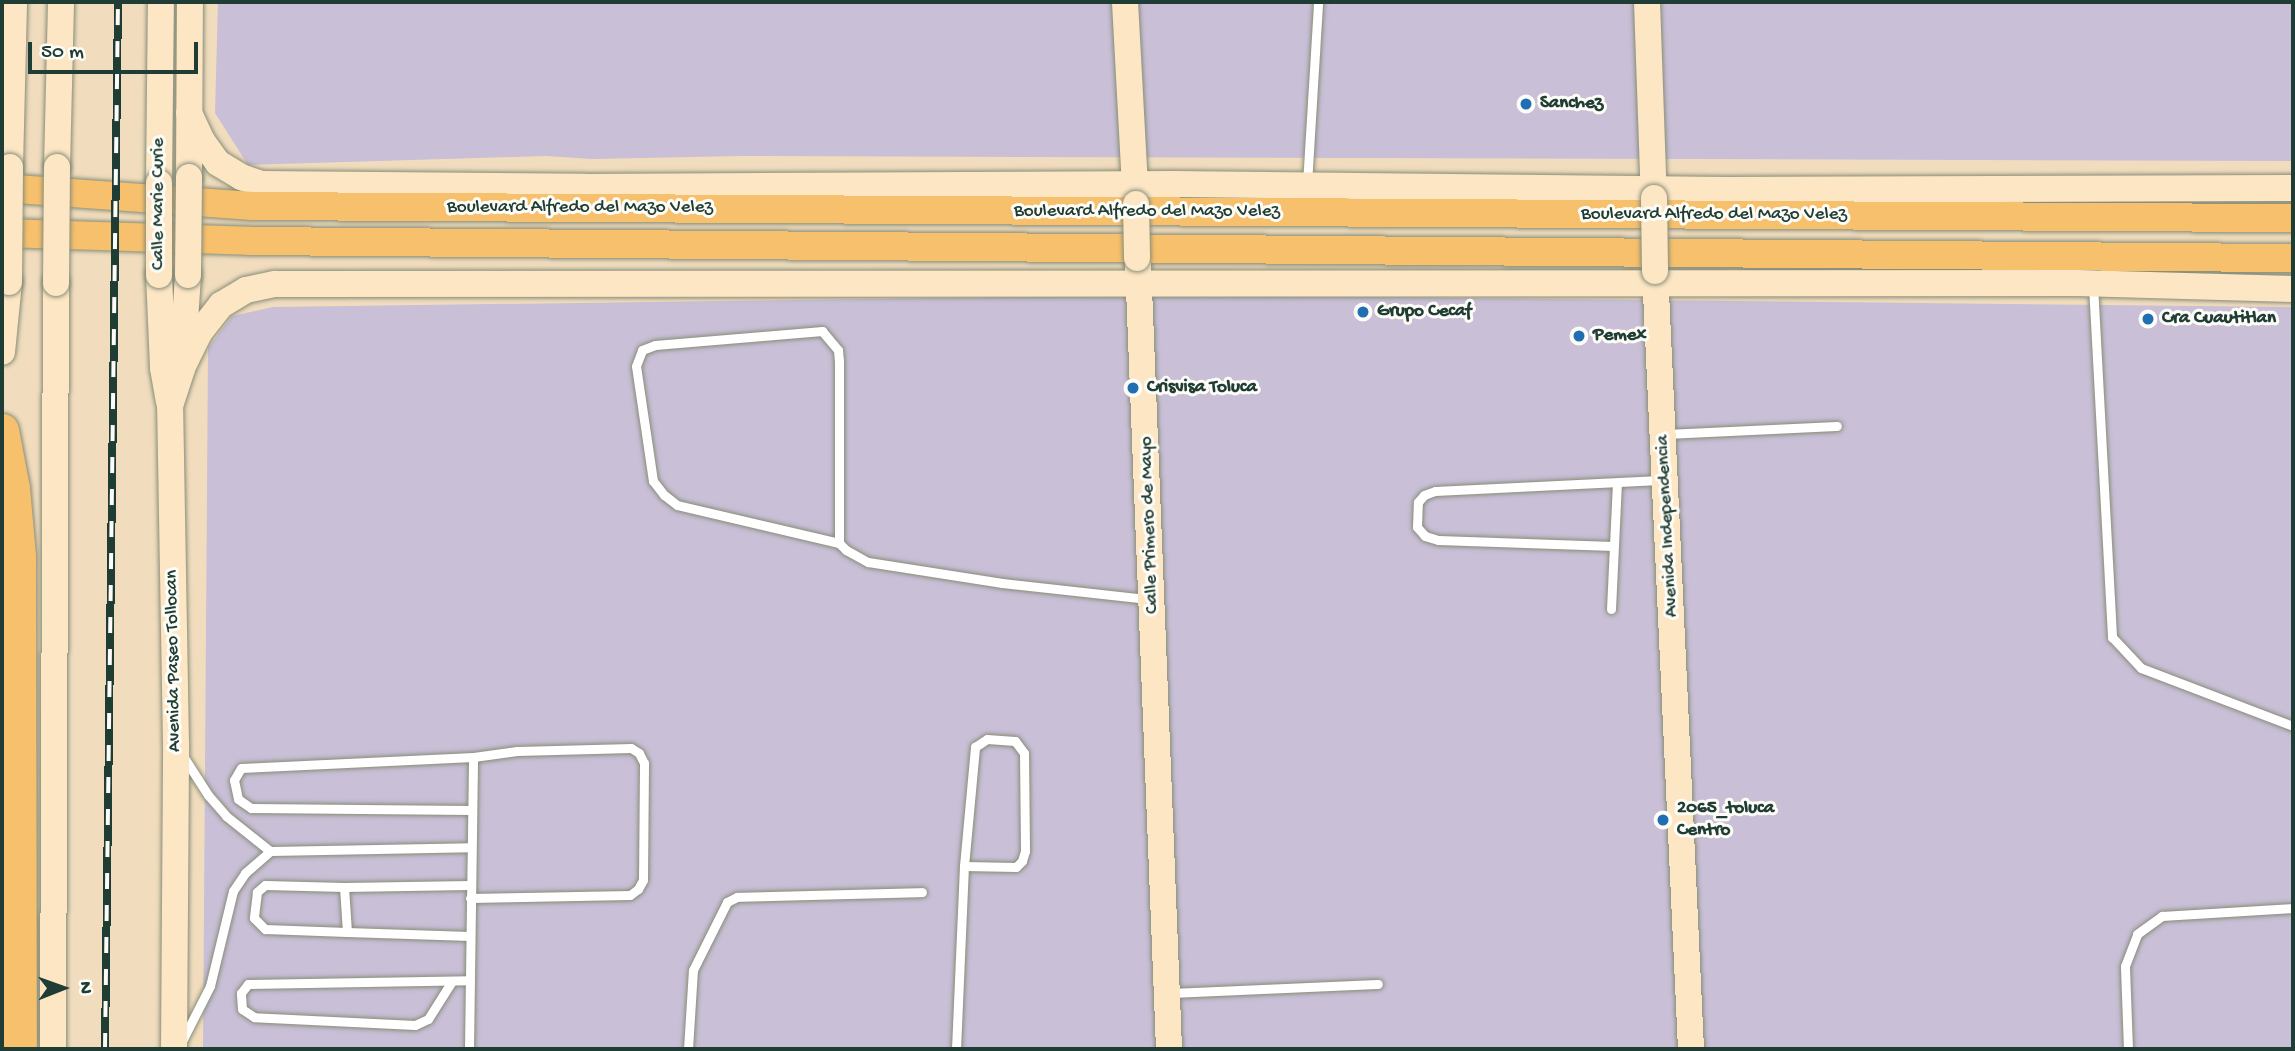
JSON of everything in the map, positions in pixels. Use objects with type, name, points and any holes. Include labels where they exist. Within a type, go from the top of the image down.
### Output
[{"type":"highway","points":[[2,430],[13,488],[19,555],[20,1049]]},
{"type":"main road","name":"Boulevard Alfredo del Mazo Velez","points":[[6,178],[252,206],[2293,218]]},
{"type":"main road","name":"Boulevard Alfredo del Mazo Velez","points":[[2,233],[264,241],[2293,258]]},
{"type":"street","points":[[2,352],[9,282],[6,178],[14,2]]},
{"type":"street","points":[[53,1049],[56,283],[61,2]]},
{"type":"street","name":"Calle Marie Curie","points":[[161,2],[159,275],[163,368],[170,406]]},
{"type":"street","name":"Avenida Paseo Tollocan","points":[[176,1049],[176,744],[170,406],[182,368],[188,275],[190,2]]},
{"type":"street","name":"Calle Primero de Mayo","points":[[1125,2],[1154,599],[1170,1049]]},
{"type":"street","name":"Avenida Independencia","points":[[1647,2],[1656,276],[1691,1049]]},
{"type":"street","name":"Boulevard Alfredo del Mazo Velez","points":[[189,113],[202,141],[218,163],[241,177],[261,184],[1135,195],[1173,184],[1654,193],[2293,188]]},
{"type":"street","points":[[182,368],[199,333],[221,305],[246,290],[275,284],[1138,269],[2093,283],[2293,289]]},
{"type":"lane","points":[[1307,186],[1318,2]]},
{"type":"lane","points":[[2093,283],[2112,636],[2141,668],[2293,726]]},
{"type":"lane","points":[[838,543],[839,360],[832,340],[822,331],[655,345],[642,350],[636,366],[653,481],[664,495],[677,505],[838,543],[856,558],[868,562],[1002,583],[1154,599]]},
{"type":"lane","points":[[1663,434],[1837,426]]},
{"type":"lane","points":[[1613,547],[1438,540],[1425,536],[1417,527],[1418,502],[1424,495],[1435,491],[1666,480]]},
{"type":"lane","points":[[1611,609],[1617,483]]},
{"type":"lane","points":[[956,1049],[964,866],[975,747],[987,739],[1015,741],[1024,752],[1026,851],[1022,861],[1016,867],[964,866]]},
{"type":"lane","points":[[176,744],[217,806],[247,835],[270,851],[471,847]]},
{"type":"lane","points":[[470,898],[630,895],[643,880],[644,764],[639,753],[631,748],[517,751],[473,757],[241,768],[234,780],[239,799],[251,808],[471,810]]},
{"type":"lane","points":[[469,1049],[473,757]]},
{"type":"lane","points":[[176,1049],[210,986],[233,891],[245,873],[270,851]]},
{"type":"lane","points":[[470,885],[265,885],[257,892],[254,918],[265,929],[470,936]]},
{"type":"lane","points":[[344,887],[347,932]]},
{"type":"lane","points":[[688,1049],[693,970],[726,902],[737,897],[922,892]]},
{"type":"lane","points":[[2128,1049],[2125,966],[2137,934],[2162,916],[2293,908]]},
{"type":"lane","points":[[452,981],[428,1019],[415,1025],[254,1017],[242,1009],[241,993],[248,984],[469,980]]},
{"type":"lane","points":[[1167,993],[1378,984]]},
{"type":"shaded area","points":[[218,2],[2293,2],[2293,161],[742,156],[592,159],[546,156],[248,165],[215,113]]},
{"type":"shaded area","points":[[1177,295],[2293,307],[2293,1049],[203,1049],[208,348],[232,316],[273,307]]},
{"type":"railway","points":[[105,1049],[118,2]]},
{"type":"place","name":"Sanchez","points":[[1526,104]]},
{"type":"place","name":"Grupo Cecaf","points":[[1363,312]]},
{"type":"place","name":"Cra Cuautitlan","points":[[2148,319]]},
{"type":"place","name":"Pemex","points":[[1579,336]]},
{"type":"place","name":"Crisvisa Toluca","points":[[1133,388]]},
{"type":"place","name":"2065_toluca Centro","points":[[1663,820]]}]
